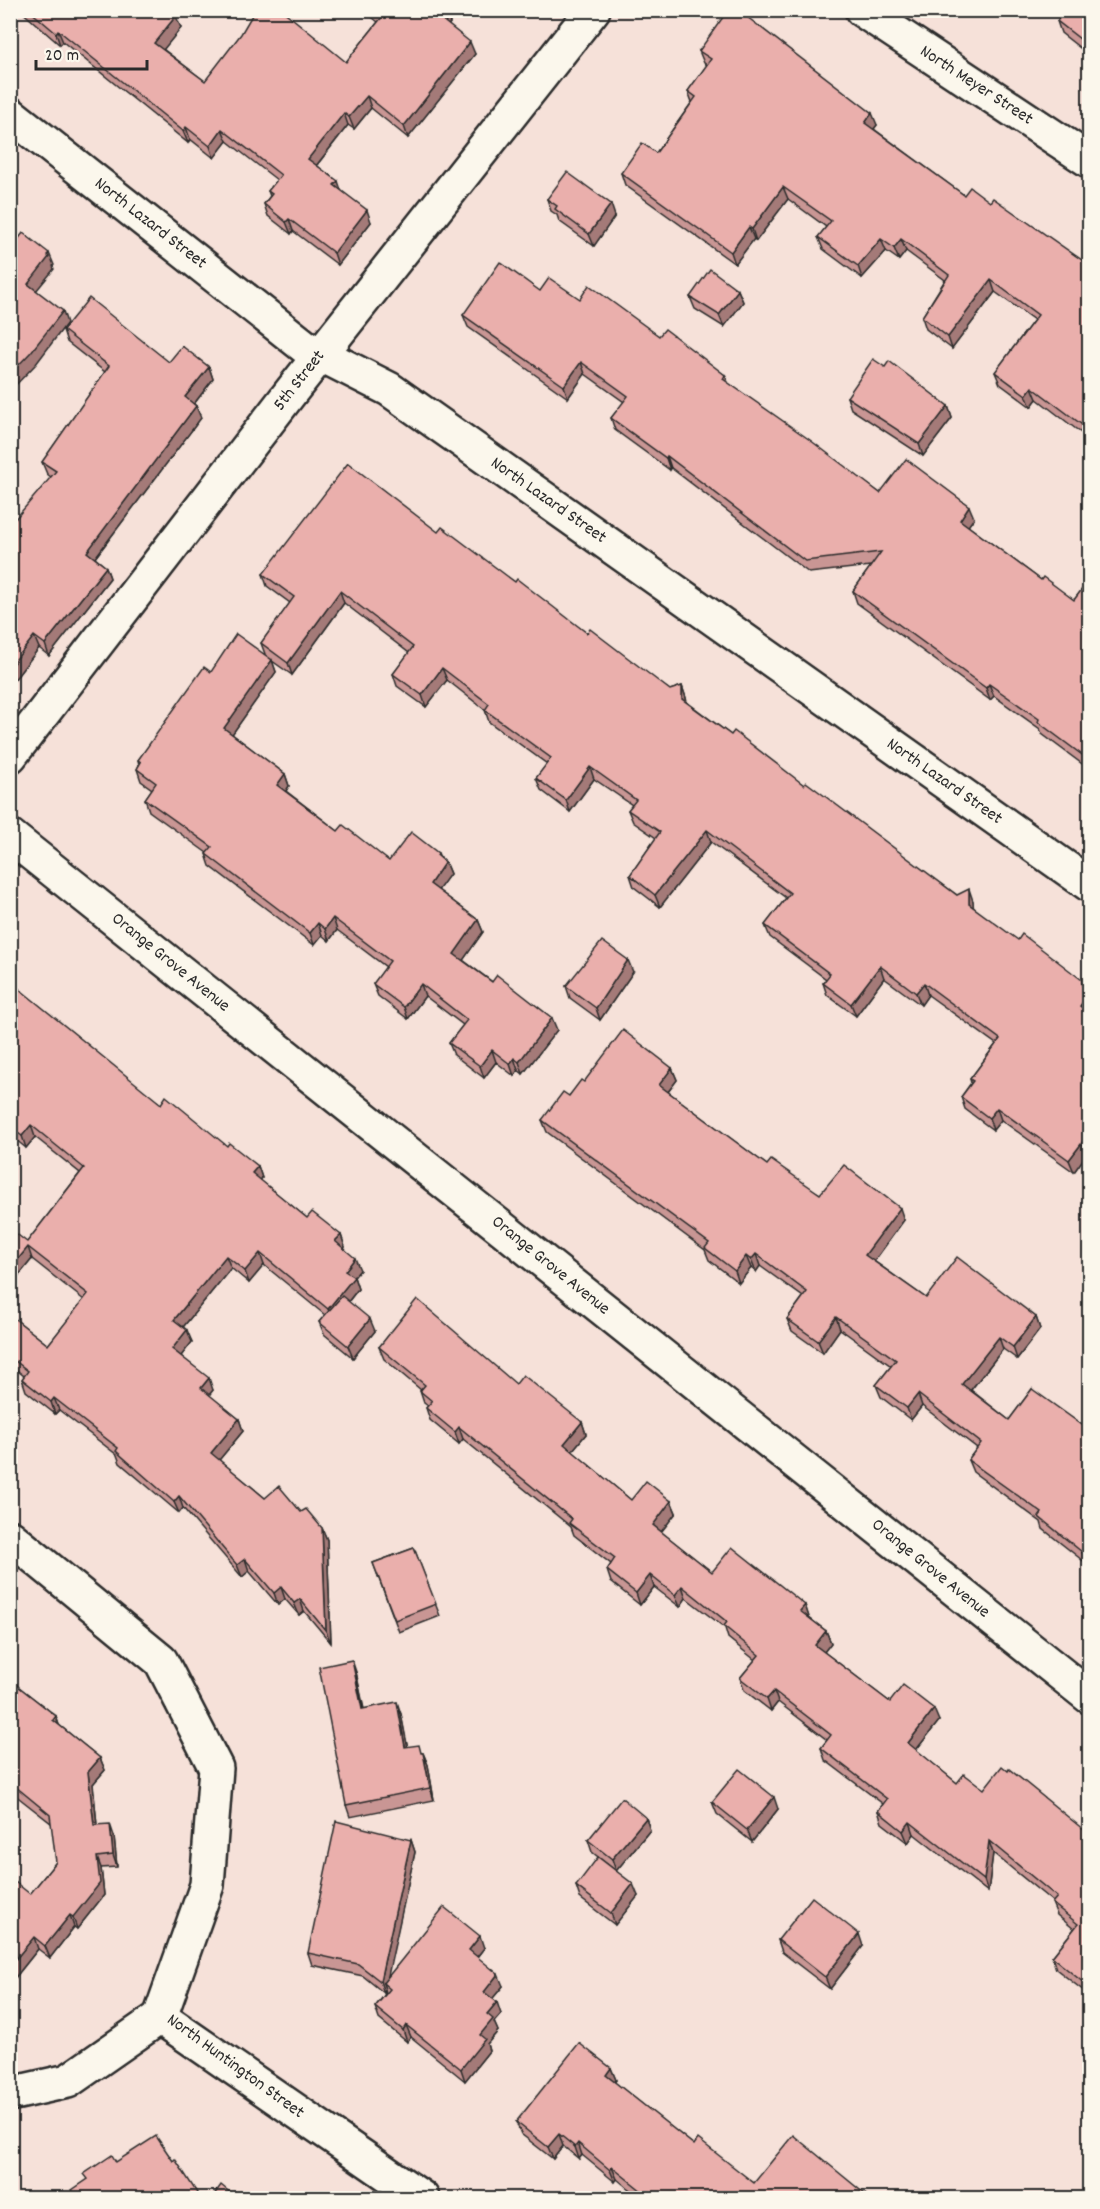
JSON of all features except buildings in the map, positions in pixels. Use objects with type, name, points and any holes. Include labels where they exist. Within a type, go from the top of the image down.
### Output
[{"type":"street","name":"5th Street","points":[[10,756],[321,353],[593,10]]},
{"type":"street","name":"North Meyer Street","points":[[862,10],[1089,161]]},
{"type":"street","name":"North Lazard Street","points":[[10,114],[304,346],[389,389],[1089,885]]},
{"type":"street","name":"Orange Grove Avenue","points":[[10,836],[1089,1697]]},
{"type":"street","name":"North Huntington Street","points":[[10,1537],[160,1661],[216,1768],[207,1885],[160,2017],[422,2199]]},
{"type":"street","points":[[10,2094],[68,2081],[160,2017]]}]
